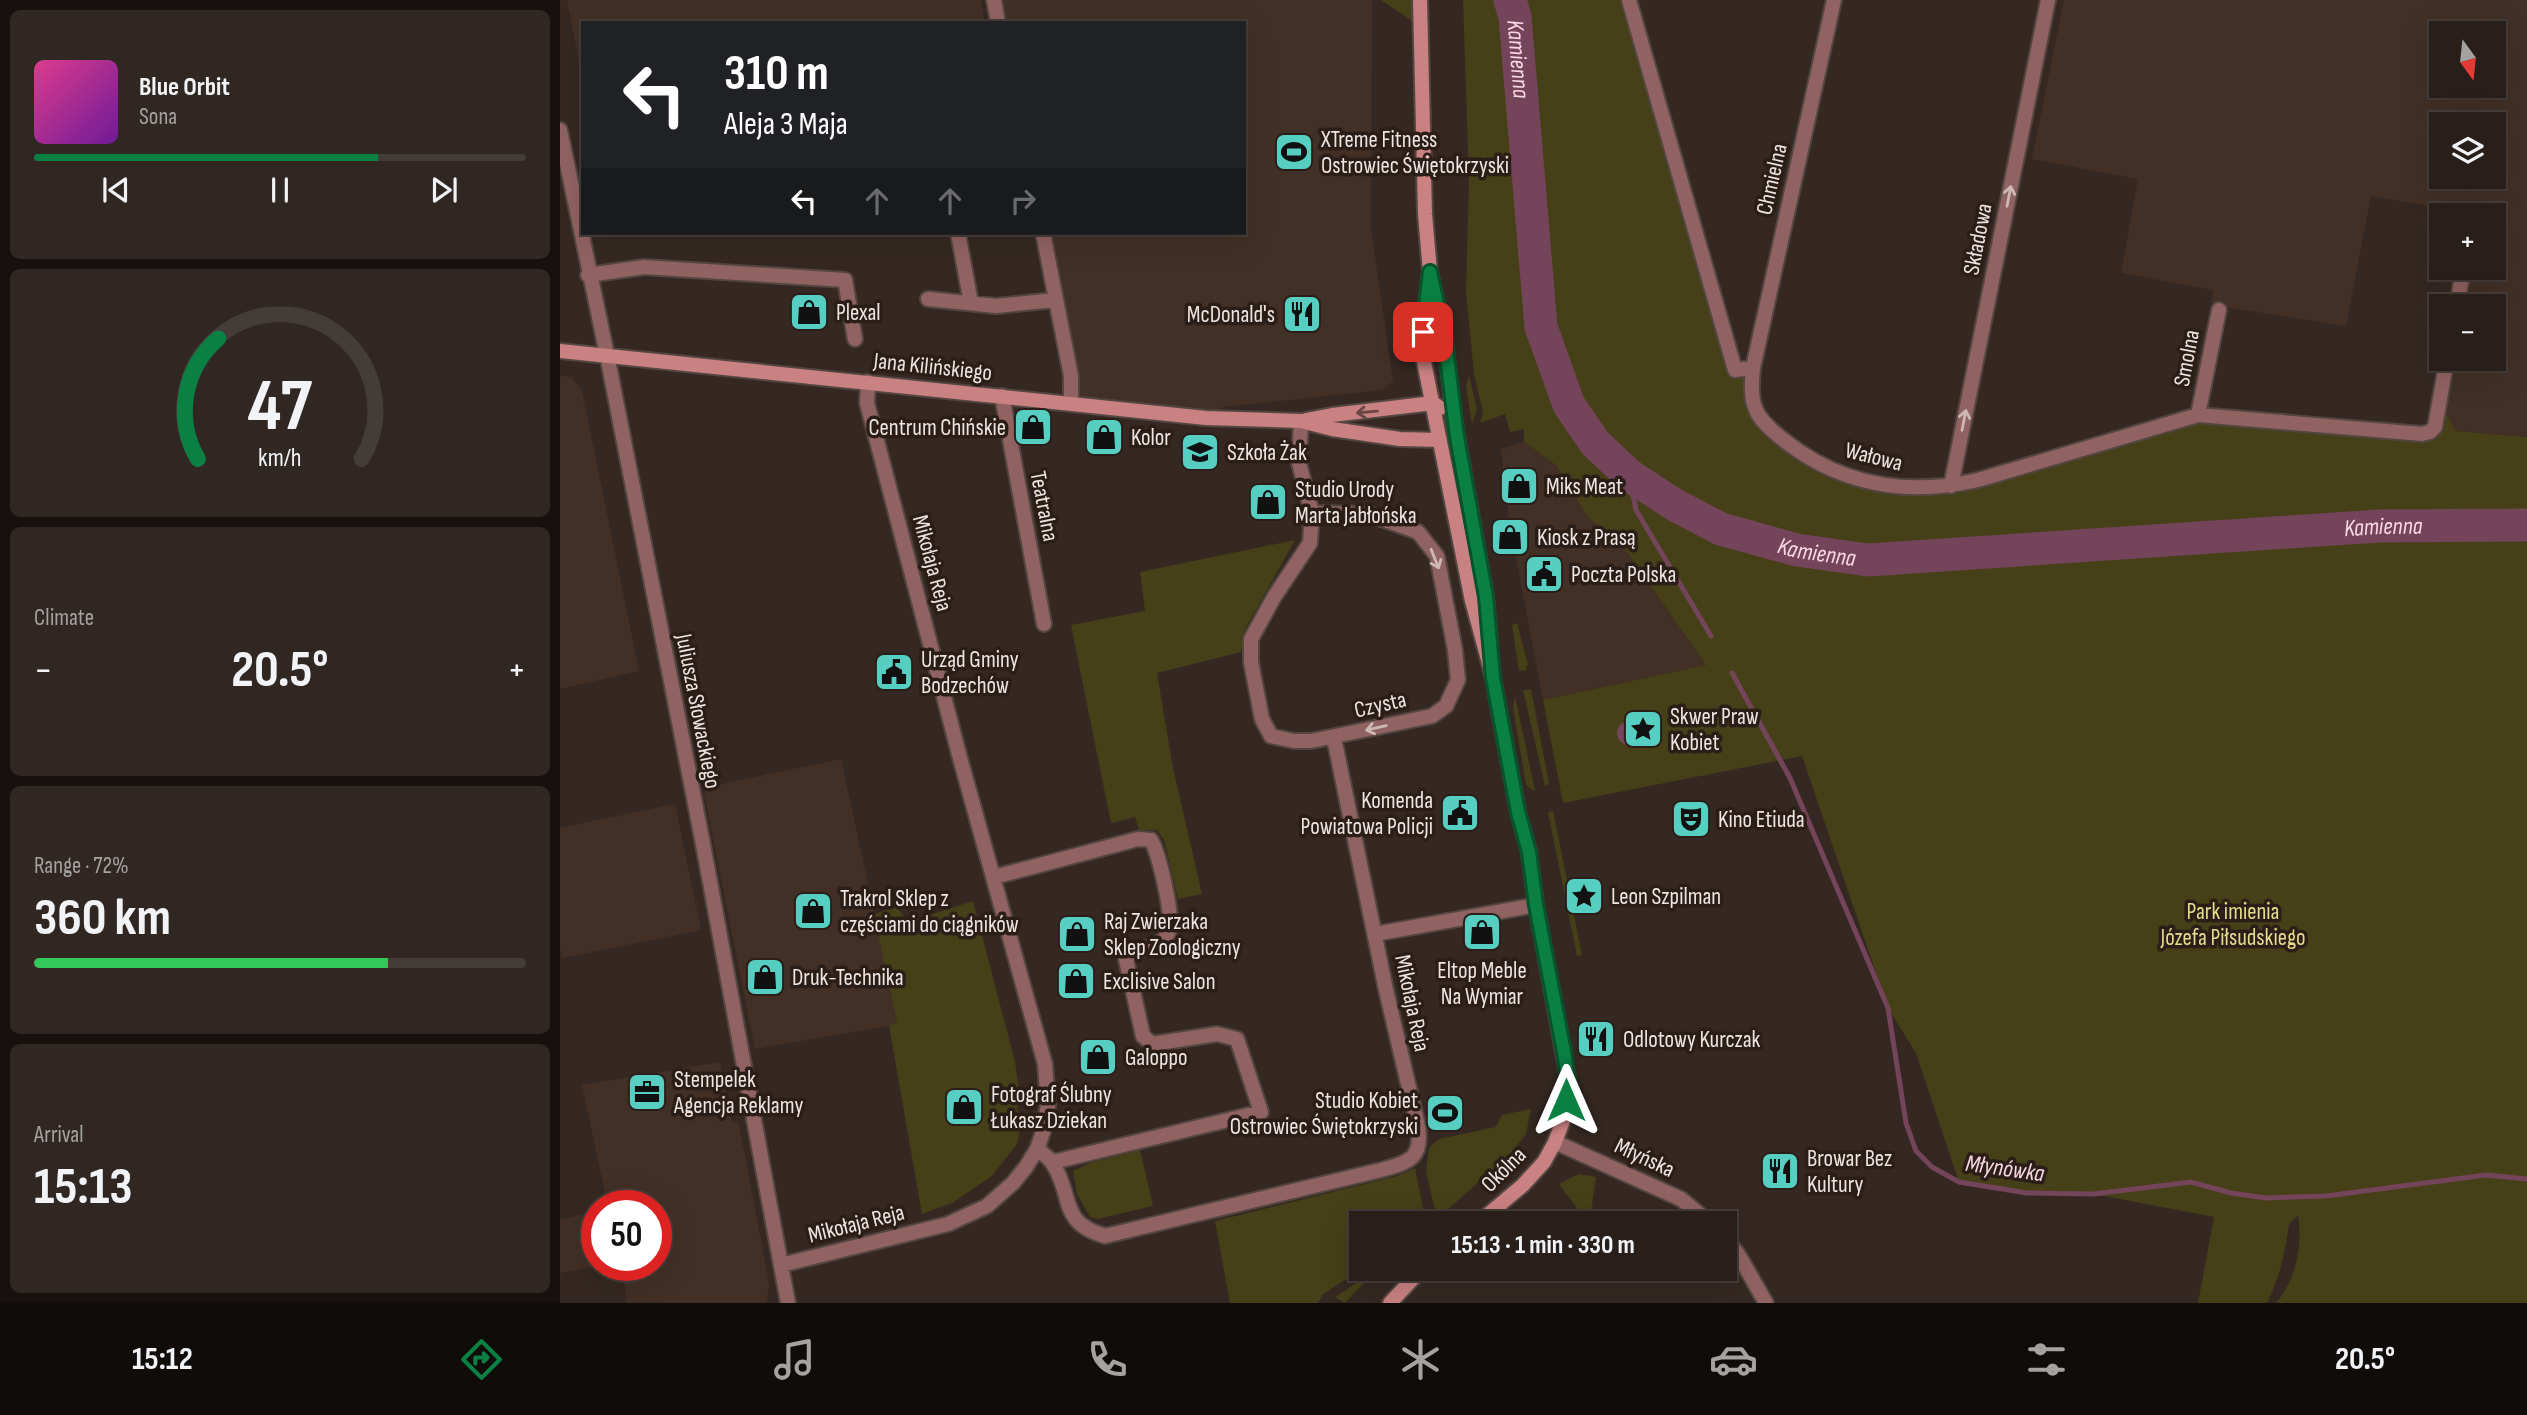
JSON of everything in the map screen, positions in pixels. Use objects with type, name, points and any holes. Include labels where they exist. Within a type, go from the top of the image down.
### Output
[{"type":"main road","points":[[1420,0],[1425,214],[1430,272],[1445,341],[1454,419],[1486,597],[1493,678]]},
{"type":"main road","points":[[1430,272],[1423,351],[1472,601],[1493,678]]},
{"type":"main road","name":"Jana Kilińskiego","points":[[560,351],[1206,418],[1301,421],[1332,429],[1400,439],[1440,440]]},
{"type":"main road","points":[[1433,403],[1454,419]]},
{"type":"main road","name":"Jana Kilińskiego","points":[[1301,421],[1433,403]]},
{"type":"main road","points":[[1440,440],[1454,419]]},
{"type":"main road","name":"Okólna","points":[[1492,1211],[1544,1162],[1564,1118],[1568,1078],[1536,905],[1529,852],[1518,812],[1493,678]]},
{"type":"main road","points":[[1390,1303],[1411,1281]]},
{"type":"street","points":[[994,0],[998,21]]},
{"type":"street","points":[[1629,0],[1735,370],[1753,368]]},
{"type":"street","name":"Chmielna","points":[[1753,368],[1834,0]]},
{"type":"street","name":"Składowa","points":[[1951,486],[2048,0]]},
{"type":"street","name":"Juliusza Słowackiego","points":[[560,130],[702,839],[788,1303]]},
{"type":"street","points":[[958,235],[971,303]]},
{"type":"street","points":[[1043,235],[1071,376],[1071,402]]},
{"type":"street","points":[[589,275],[644,267],[845,280],[855,339]]},
{"type":"street","points":[[928,299],[996,306],[1055,300]]},
{"type":"street","name":"Smolna","points":[[2198,415],[2219,310]]},
{"type":"street","name":"Wałowa","points":[[1753,368],[1752,390],[1756,412],[1778,436],[1797,451],[1844,475],[1916,489],[1951,486],[2198,415],[2422,434],[2435,427],[2446,371]]},
{"type":"street","name":"Mikołaja Reja","points":[[781,1265],[948,1224],[987,1206],[1020,1175],[1037,1149],[1048,1105],[1045,1064],[960,758],[867,403],[868,382]]},
{"type":"street","name":"Teatralna","points":[[1002,396],[1044,624]]},
{"type":"street","name":"Czysta","points":[[1301,421],[1299,463],[1312,513],[1310,543],[1273,597],[1251,639],[1251,662],[1262,719],[1271,736],[1294,741],[1334,738],[1432,716],[1446,706],[1458,680],[1437,556],[1419,532],[1368,514],[1312,513]]},
{"type":"street","name":"Mikołaja Reja","points":[[1053,1162],[1075,1221],[1089,1231],[1105,1236],[1381,1170],[1404,1164],[1414,1157],[1419,1148],[1418,1126],[1334,738]]},
{"type":"street","points":[[994,877],[1138,839],[1151,840],[1157,850],[1171,919],[1169,932],[1161,943],[1130,953],[1126,960],[1143,1036],[1152,1044],[1217,1034],[1237,1039],[1261,1112],[1053,1162],[1037,1149]]},
{"type":"street","points":[[1375,934],[1536,905]]},
{"type":"street","name":"Młyńska","points":[[1555,1142],[1681,1199],[1696,1211]]},
{"type":"street","points":[[1737,1253],[1766,1303]]},
{"type":"shaded area","points":[[567,0],[981,0],[985,21],[581,21],[581,72]]},
{"type":"shaded area","points":[[994,0],[1372,0],[1371,229],[1393,381],[1382,390],[1223,407],[1206,418],[1071,402],[1043,235],[1246,235],[1246,21],[998,21]]},
{"type":"shaded area","points":[[2064,0],[2527,0],[2527,437],[2456,431],[2442,406],[2450,371],[2506,371],[2506,294],[2467,294],[2467,280],[2506,280],[2506,203],[2429,203],[2429,206],[2371,196],[2346,326],[2231,308],[2211,303],[2213,290],[2121,273],[2138,179],[2032,159]]},
{"type":"shaded area","points":[[560,376],[571,377],[582,391],[639,671],[560,689]]},
{"type":"shaded area","name":"Poczta Polska","points":[[1524,442],[1556,465],[1588,516],[1622,545],[1706,665],[1543,700],[1509,521],[1501,449]]},
{"type":"shaded area","points":[[1629,721],[1640,728],[1641,733],[1634,744],[1629,745],[1618,738],[1617,733],[1624,722]]},
{"type":"shaded area","points":[[841,759],[898,1022],[889,1026],[755,1049],[703,788]]},
{"type":"shaded area","points":[[675,804],[701,930],[562,958],[560,828]]},
{"type":"shaded area","points":[[720,1062],[732,1123],[738,1122],[745,1155],[769,1284],[767,1303],[627,1303],[624,1281],[672,1281],[672,1190],[605,1190],[582,1085]]},
{"type":"shaded area","points":[[581,1215],[581,1269],[560,1273],[560,1219]]},
{"type":"green space","points":[[1381,0],[1420,0],[1421,27]]},
{"type":"green space","name":"Park imienia Józefa Piłsudskiego","points":[[1463,0],[1629,0],[1734,369],[1753,368],[1756,412],[1778,436],[1844,475],[1951,486],[2198,415],[2422,434],[2442,406],[2456,431],[2527,437],[2527,1303],[2276,1303],[2289,1283],[2299,1250],[2298,1215],[2289,1224],[2281,1264],[2267,1303],[2198,1303],[2214,1217],[2094,1194],[2027,1193],[1959,1182],[1916,1053],[1888,1008],[1802,756],[1563,803],[1543,700],[1706,665],[1622,545],[1588,517],[1556,465],[1524,442],[1524,429],[1510,432],[1505,414],[1480,423],[1483,412],[1474,374],[1466,293],[1469,179]]},
{"type":"green space","points":[[1469,375],[1477,409],[1472,424],[1466,387]]},
{"type":"green space","points":[[1295,540],[1244,631],[1241,652],[1157,673],[1173,768],[1202,894],[1178,899],[1164,840],[1157,830],[1139,830],[1135,817],[1111,823],[1071,625],[1145,611],[1140,572]]},
{"type":"green space","points":[[1517,623],[1527,670],[1519,671],[1512,625]]},
{"type":"green space","points":[[1531,689],[1549,784],[1545,786],[1523,690]]},
{"type":"green space","points":[[1515,696],[1535,791],[1526,784],[1513,708]]},
{"type":"green space","points":[[1553,811],[1582,955],[1577,956],[1548,812]]},
{"type":"green space","points":[[973,901],[1015,1062],[1019,1090],[1017,1111],[1021,1118],[1021,1127],[1017,1144],[992,1176],[952,1203],[922,1214],[889,1026],[897,1022],[874,914],[897,907],[908,922]]},
{"type":"green space","points":[[1531,1109],[1526,1134],[1511,1153],[1446,1211],[1435,1211],[1426,1171],[1429,1148],[1439,1139],[1496,1127],[1502,1115]]},
{"type":"green space","points":[[1140,1150],[1153,1206],[1097,1219],[1090,1217],[1077,1194],[1073,1171],[1090,1163]]},
{"type":"green space","points":[[1415,1168],[1424,1211],[1349,1211],[1349,1277],[1323,1294],[1318,1303],[1230,1303],[1215,1221],[1397,1176]]},
{"type":"green space","points":[[1579,1174],[1596,1177],[1591,1211],[1579,1211],[1559,1184]]},
{"type":"green space","points":[[1360,1281],[1366,1281],[1345,1303],[1335,1297]]},
{"type":"waterway","name":"Kamienna","points":[[1510,0],[1515,17],[1541,327],[1569,405],[1595,443],[1629,475],[1675,505],[1721,529],[1797,550],[1868,560],[2379,526],[2527,525]]},
{"type":"waterway","name":"Młynówka","points":[[1629,475],[1636,510],[1711,636]]},
{"type":"waterway","name":"Młynówka","points":[[1732,673],[1790,778],[1888,1008],[1906,1123],[1916,1151],[1932,1167],[1959,1182],[2027,1193],[2094,1194],[2191,1182],[2231,1193],[2266,1198],[2326,1196],[2486,1175],[2527,1179]]},
{"type":"place","name":"XTreme Fitness Ostrowiec Świętokrzyski","points":[[1294,152]]},
{"type":"place","name":"Plexal","points":[[809,312]]},
{"type":"place","name":"McDonald's","points":[[1302,314]]},
{"type":"place","name":"Centrum Chińskie","points":[[1033,427]]},
{"type":"place","name":"Kolor","points":[[1104,437]]},
{"type":"place","name":"Szkoła Żak","points":[[1200,452]]},
{"type":"place","name":"Miks Meat","points":[[1519,486]]},
{"type":"place","name":"Studio Urody Marta Jabłońska","points":[[1268,502]]},
{"type":"place","name":"Kiosk z Prasą","points":[[1510,537]]},
{"type":"place","name":"Poczta Polska","points":[[1544,574]]},
{"type":"place","name":"Urząd Gminy Bodzechów","points":[[894,672]]},
{"type":"place","name":"Skwer Praw Kobiet","points":[[1643,729]]},
{"type":"place","name":"Komenda Powiatowa Policji","points":[[1460,813]]},
{"type":"place","name":"Kino Etiuda","points":[[1691,819]]},
{"type":"place","name":"Leon Szpilman","points":[[1584,896]]},
{"type":"place","name":"Trakrol Sklep z częściami do ciągników","points":[[813,911]]},
{"type":"place","name":"Eltop Meble Na Wymiar","points":[[1482,932]]},
{"type":"place","name":"Raj Zwierzaka Sklep Zoologiczny","points":[[1077,934]]},
{"type":"place","name":"Druk-Technika","points":[[765,977]]},
{"type":"place","name":"Exclisive Salon","points":[[1076,981]]},
{"type":"place","name":"Odlotowy Kurczak","points":[[1596,1039]]},
{"type":"place","name":"Galoppo","points":[[1098,1057]]},
{"type":"place","name":"Stempelek Agencja Reklamy","points":[[647,1092]]},
{"type":"place","name":"Fotograf Ślubny Łukasz Dziekan","points":[[964,1107]]},
{"type":"place","name":"Studio Kobiet Ostrowiec Świętokrzyski","points":[[1445,1113]]},
{"type":"place","name":"Browar Bez Kultury","points":[[1780,1171]]},
{"type":"route","points":[[1423,332],[1430,272],[1445,341],[1457,437],[1486,597],[1493,678],[1518,812],[1529,852],[1536,905],[1564,1052],[1568,1078],[1566,1100]]}]
